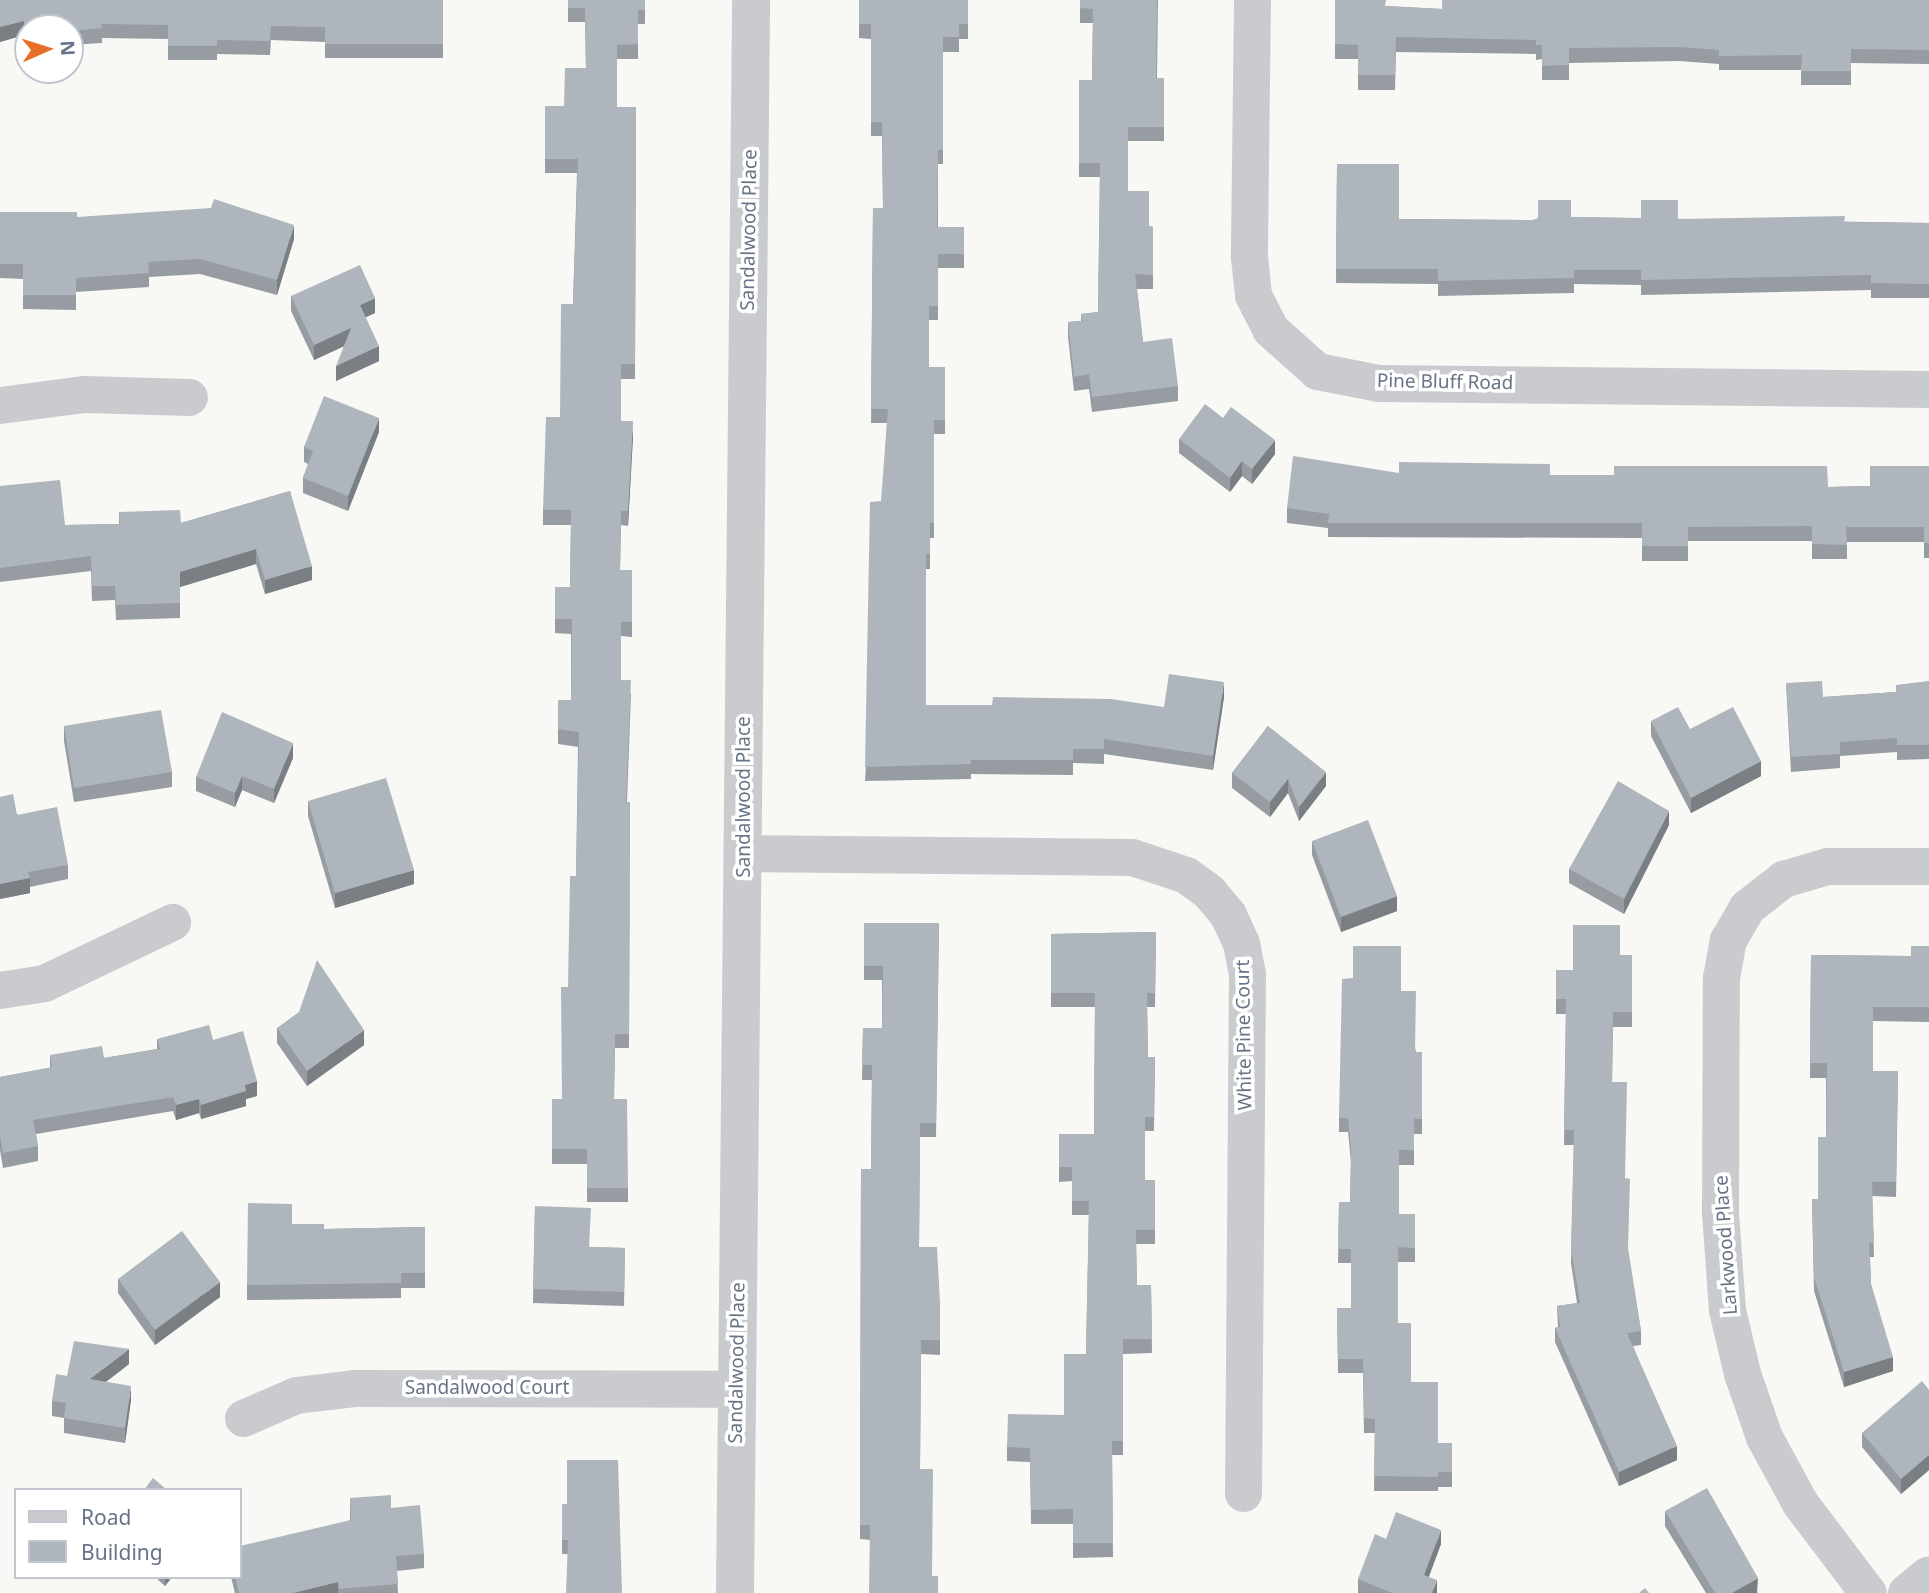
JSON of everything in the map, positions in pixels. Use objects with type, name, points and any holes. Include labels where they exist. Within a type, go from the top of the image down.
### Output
[{"type":"street","name":"Sandalwood Place","points":[[735,1593],[751,0]]},
{"type":"street","name":"Pine Bluff Road","points":[[1252,0],[1249,257],[1253,295],[1270,329],[1317,371],[1378,383],[1929,389]]},
{"type":"street","points":[[0,405],[83,394],[190,397]]},
{"type":"street","name":"White Pine Court","points":[[744,853],[1132,857],[1186,875],[1209,892],[1228,915],[1241,943],[1247,973],[1243,1493]]},
{"type":"street","name":"Larkwood Place","points":[[1868,1593],[1800,1503],[1764,1437],[1742,1373],[1727,1310],[1720,1213],[1721,978],[1728,940],[1747,907],[1783,879],[1827,866],[1929,866]]},
{"type":"street","points":[[0,990],[44,983],[172,922]]},
{"type":"street","name":"Sandalwood Court","points":[[243,1418],[296,1395],[354,1388],[737,1389]]},
{"type":"street","points":[[1907,1593],[1929,1575]]},
{"type":"building","points":[[0,0],[443,0],[443,44],[325,44],[325,27],[271,26],[270,41],[217,40],[217,46],[168,46],[168,25],[101,24],[102,28],[84,30],[84,14],[14,14],[14,24],[0,27]]},
{"type":"building","points":[[568,0],[645,0],[645,10],[638,10],[638,44],[617,45],[617,107],[636,107],[635,364],[621,364],[621,421],[633,421],[628,511],[621,511],[620,570],[632,570],[632,622],[621,622],[621,680],[631,680],[626,802],[630,802],[629,1034],[615,1034],[614,1099],[627,1099],[628,1188],[587,1188],[587,1149],[552,1149],[552,1099],[562,1099],[561,987],[568,987],[570,876],[576,876],[579,732],[558,729],[558,700],[571,700],[572,619],[555,619],[555,587],[570,587],[571,510],[543,510],[546,417],[560,417],[561,304],[573,304],[578,159],[545,159],[545,106],[564,106],[565,68],[586,68],[585,8],[568,8]]},
{"type":"building","points":[[859,0],[968,0],[968,24],[959,24],[959,37],[943,37],[943,150],[938,150],[937,227],[964,227],[964,254],[938,254],[938,306],[929,306],[929,367],[945,367],[945,420],[934,420],[934,523],[930,523],[930,554],[926,554],[926,705],[992,705],[993,697],[1111,699],[1164,707],[1169,674],[1224,682],[1213,756],[1104,739],[1104,749],[1073,749],[1073,760],[971,760],[971,764],[865,767],[870,502],[881,501],[888,409],[871,409],[873,208],[883,208],[882,122],[871,122],[871,24],[859,24]]},
{"type":"building","points":[[1080,0],[1157,0],[1156,78],[1164,78],[1164,127],[1128,127],[1128,191],[1149,191],[1149,226],[1153,227],[1153,275],[1135,274],[1143,342],[1172,338],[1178,386],[1092,397],[1089,374],[1074,377],[1068,322],[1082,321],[1081,314],[1098,312],[1100,163],[1079,163],[1079,80],[1092,80],[1093,9],[1080,8]]},
{"type":"building","points":[[1335,0],[1386,0],[1385,6],[1442,9],[1442,0],[1929,0],[1929,50],[1851,49],[1851,71],[1801,71],[1802,55],[1719,56],[1719,50],[1679,47],[1569,48],[1569,65],[1542,66],[1542,45],[1536,45],[1536,40],[1396,37],[1395,75],[1358,75],[1358,45],[1335,44]]},
{"type":"building","points":[[1337,164],[1399,164],[1399,219],[1533,220],[1538,218],[1538,200],[1571,200],[1571,217],[1641,218],[1641,200],[1678,200],[1678,219],[1845,216],[1844,222],[1929,223],[1929,284],[1871,283],[1871,275],[1641,280],[1641,270],[1574,270],[1574,278],[1438,281],[1438,269],[1336,269]]},
{"type":"building","points":[[214,199],[294,225],[277,280],[200,259],[148,262],[149,273],[76,278],[76,295],[23,295],[23,264],[0,264],[0,212],[77,212],[77,217],[211,208]]},
{"type":"building","points":[[360,265],[375,298],[360,305],[379,346],[336,366],[351,328],[314,345],[291,296]]},
{"type":"building","points":[[324,396],[379,418],[348,496],[303,478],[313,451],[304,447]]},
{"type":"building","points":[[1205,404],[1223,418],[1231,407],[1275,440],[1252,469],[1242,461],[1230,478],[1179,439]]},
{"type":"building","points":[[1293,456],[1399,473],[1399,462],[1550,464],[1550,475],[1614,475],[1614,466],[1827,466],[1828,487],[1870,486],[1870,466],[1929,466],[1929,543],[1924,543],[1924,527],[1846,527],[1847,545],[1812,544],[1812,526],[1688,527],[1688,546],[1642,546],[1642,523],[1328,523],[1329,514],[1287,508]]},
{"type":"building","points":[[60,480],[65,525],[120,524],[119,512],[180,510],[181,523],[290,491],[312,566],[265,580],[256,549],[180,572],[180,603],[116,605],[115,586],[92,586],[91,556],[0,568],[0,486]]},
{"type":"building","points":[[1822,681],[1823,697],[1896,692],[1896,685],[1929,681],[1929,745],[1897,745],[1897,738],[1840,742],[1840,754],[1791,757],[1786,683]]},
{"type":"building","points":[[1678,707],[1690,729],[1733,707],[1761,761],[1691,798],[1651,721]]},
{"type":"building","points":[[161,710],[172,772],[74,788],[64,726]]},
{"type":"building","points":[[222,712],[293,743],[274,789],[242,776],[235,793],[196,777]]},
{"type":"building","points":[[1268,726],[1326,772],[1299,807],[1288,779],[1270,802],[1232,773]]},
{"type":"building","points":[[386,778],[414,870],[335,893],[308,801]]},
{"type":"building","points":[[1618,781],[1669,811],[1624,899],[1569,869]]},
{"type":"building","points":[[13,794],[17,815],[57,807],[68,865],[28,872],[30,878],[0,884],[0,797]]},
{"type":"building","points":[[1368,820],[1397,896],[1341,917],[1312,841]]},
{"type":"building","points":[[864,923],[939,923],[936,1123],[920,1123],[919,1247],[937,1247],[940,1340],[921,1340],[920,1469],[933,1469],[932,1576],[938,1576],[938,1593],[869,1593],[870,1525],[860,1525],[861,1169],[871,1169],[872,1065],[862,1065],[863,1028],[882,1028],[883,966],[864,966]]},
{"type":"building","points":[[1573,925],[1620,925],[1620,955],[1632,955],[1632,1012],[1613,1012],[1612,1082],[1627,1082],[1625,1178],[1630,1179],[1628,1248],[1641,1331],[1627,1333],[1677,1446],[1619,1472],[1555,1328],[1560,1327],[1557,1306],[1580,1303],[1571,1248],[1574,1130],[1564,1130],[1566,999],[1556,999],[1556,970],[1573,970]]},
{"type":"building","points":[[1156,932],[1155,993],[1147,993],[1148,1057],[1155,1057],[1154,1117],[1145,1117],[1145,1180],[1155,1180],[1155,1230],[1136,1230],[1137,1285],[1151,1285],[1152,1339],[1123,1339],[1123,1441],[1112,1441],[1113,1543],[1073,1543],[1073,1509],[1031,1510],[1030,1448],[1007,1447],[1008,1414],[1064,1415],[1064,1354],[1086,1354],[1089,1201],[1072,1201],[1072,1167],[1059,1167],[1059,1134],[1094,1134],[1095,993],[1051,993],[1051,934]]},
{"type":"building","points":[[1353,946],[1401,946],[1401,991],[1416,991],[1415,1052],[1422,1052],[1422,1119],[1414,1119],[1414,1150],[1399,1150],[1399,1214],[1415,1214],[1415,1248],[1398,1247],[1398,1323],[1411,1323],[1411,1382],[1438,1382],[1438,1443],[1452,1443],[1452,1472],[1438,1472],[1438,1477],[1374,1476],[1375,1419],[1364,1418],[1363,1359],[1338,1359],[1337,1308],[1351,1308],[1351,1249],[1338,1249],[1339,1202],[1350,1202],[1351,1150],[1348,1118],[1339,1118],[1342,979],[1353,978]]},
{"type":"building","points":[[1911,946],[1929,946],[1929,1007],[1873,1007],[1873,1071],[1898,1071],[1896,1182],[1872,1182],[1874,1243],[1869,1243],[1871,1284],[1893,1357],[1844,1372],[1814,1277],[1812,1199],[1818,1199],[1818,1137],[1826,1137],[1827,1063],[1810,1063],[1811,955],[1911,956]]},
{"type":"building","points":[[317,960],[364,1030],[307,1071],[277,1028],[299,1012]]},
{"type":"building","points":[[209,1025],[213,1040],[243,1031],[257,1081],[245,1085],[246,1091],[201,1105],[199,1099],[176,1105],[173,1097],[33,1120],[38,1146],[3,1153],[0,1135],[0,1077],[52,1067],[50,1055],[102,1046],[104,1058],[160,1049],[157,1039]]},
{"type":"building","points":[[248,1203],[292,1204],[292,1224],[324,1224],[324,1229],[425,1227],[425,1273],[401,1273],[401,1283],[247,1285]]},
{"type":"building","points":[[535,1206],[591,1208],[589,1247],[625,1248],[624,1292],[533,1289]]},
{"type":"building","points":[[182,1231],[220,1282],[155,1330],[118,1279]]},
{"type":"building","points":[[74,1341],[129,1349],[90,1379],[131,1386],[125,1428],[64,1418],[66,1403],[52,1401],[56,1374],[67,1376]]},
{"type":"building","points":[[1922,1381],[1929,1390],[1929,1455],[1901,1479],[1862,1433]]},
{"type":"building","points":[[567,1460],[618,1460],[622,1593],[566,1593],[568,1540],[562,1540],[562,1504],[567,1504]]},
{"type":"building","points":[[153,1478],[165,1488],[146,1488]]},
{"type":"building","points":[[1707,1488],[1758,1578],[1732,1593],[1715,1593],[1665,1511]]},
{"type":"building","points":[[391,1495],[391,1508],[420,1505],[424,1554],[396,1556],[398,1584],[339,1589],[338,1582],[293,1593],[239,1593],[236,1579],[242,1579],[242,1546],[351,1520],[350,1498]]},
{"type":"building","points":[[1396,1512],[1441,1530],[1424,1575],[1437,1580],[1432,1593],[1392,1593],[1358,1579],[1375,1534],[1386,1539]]}]
